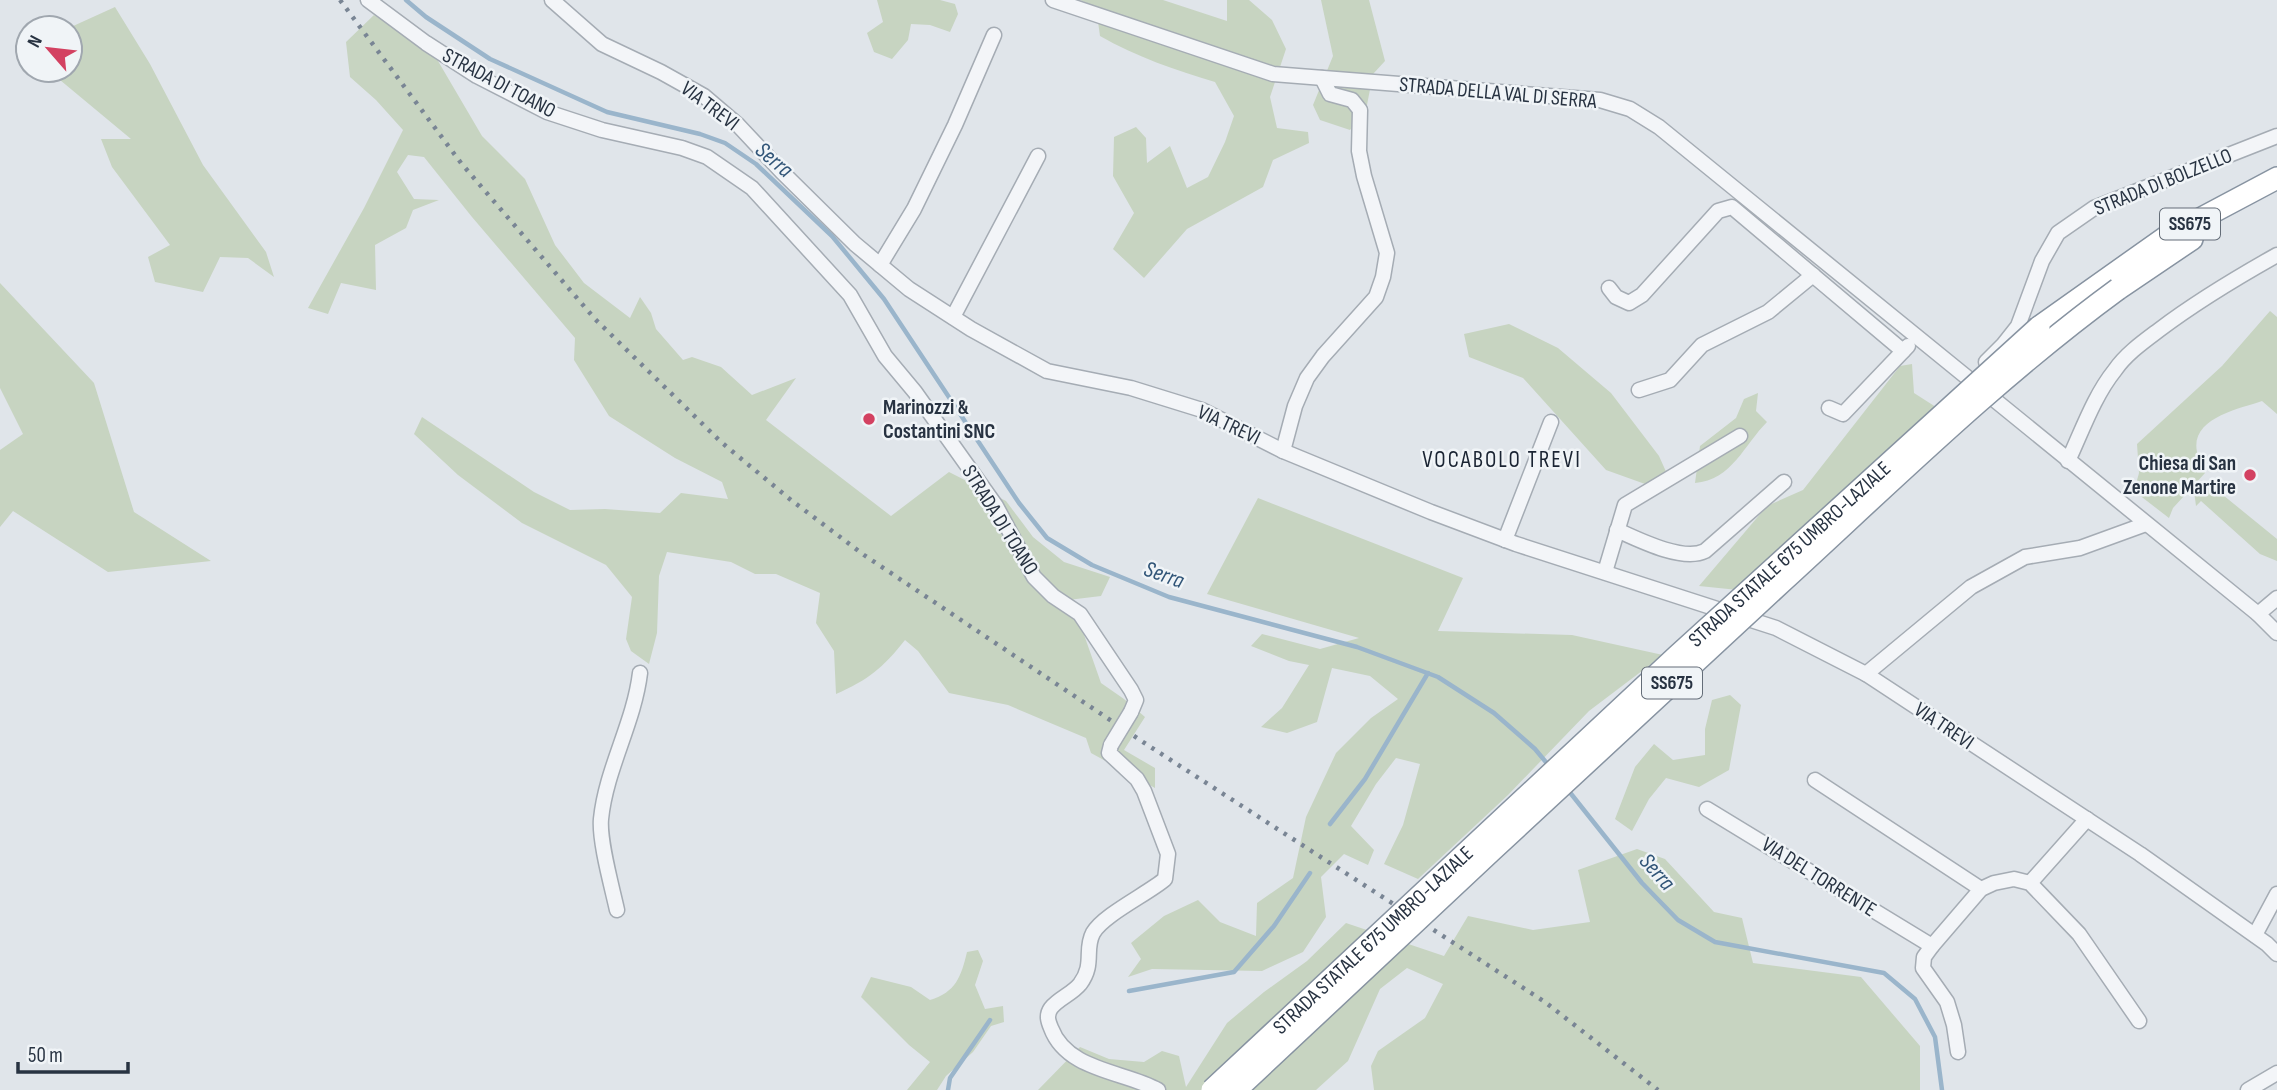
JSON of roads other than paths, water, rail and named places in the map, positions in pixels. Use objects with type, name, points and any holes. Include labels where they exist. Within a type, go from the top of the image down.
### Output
[{"type":"highway","name":"STRADA STATALE 675 UMBRO-LAZIALE","points":[[1236,1090],[1651,702],[2113,283],[2166,237],[2277,178]]},
{"type":"highway","name":"STRADA STATALE 675 UMBRO-LAZIALE","points":[[1212,1090],[1677,656],[2039,327],[2277,192]]},
{"type":"street","name":"STRADA DI TOANO","points":[[368,0],[477,76],[547,112],[602,130],[682,148],[707,157],[752,188],[850,296],[885,356],[915,392],[996,506],[1034,578],[1080,614],[1136,700],[1109,753],[1137,779],[1144,791],[1168,854],[1165,879],[1140,895],[1093,933],[1090,966],[1081,983],[1051,1008],[1047,1018],[1056,1041],[1071,1054],[1098,1069],[1158,1090]]},
{"type":"street","name":"VIA TREVI","points":[[552,0],[602,44],[704,96],[738,125],[782,172],[880,265],[909,289],[1047,370],[1131,388],[1202,410],[1283,451],[1505,540],[1776,628],[1866,674],[2140,854],[2255,935],[2277,954]]},
{"type":"street","name":"STRADA DELLA VAL DI SERRA","points":[[1054,0],[1273,74],[1600,100],[1630,109],[1659,127],[2258,614],[2277,633]]},
{"type":"street","points":[[880,265],[914,209],[955,125],[994,35]]},
{"type":"street","points":[[1283,451],[1295,406],[1307,378],[1376,297],[1387,253],[1359,151],[1360,110],[1352,100],[1330,94],[1322,78]]},
{"type":"street","name":"STRADA DI BOLZELLO","points":[[1969,380],[2004,345],[2018,326],[2042,261],[2058,233],[2094,208],[2277,136]]},
{"type":"street","points":[[953,317],[1038,156]]},
{"type":"street","points":[[1609,288],[1616,297],[1629,303],[1642,295],[1718,211],[1732,207],[1903,351]]},
{"type":"street","points":[[2068,461],[2100,393],[2115,369],[2136,348],[2234,279],[2277,256]]},
{"type":"street","points":[[1639,390],[1670,380],[1702,345],[1768,312],[1813,275]]},
{"type":"street","points":[[1829,408],[1843,414],[1917,337]]},
{"type":"street","points":[[1505,540],[1551,422]]},
{"type":"street","points":[[1605,572],[1625,505],[1740,436]]},
{"type":"street","points":[[1617,530],[1667,549],[1697,555],[1784,482]]},
{"type":"street","points":[[1866,674],[1970,587],[2025,557],[2080,548],[2146,524]]},
{"type":"street","points":[[2258,614],[2277,598]]},
{"type":"street","points":[[617,910],[601,823],[605,794],[637,694],[640,673]]},
{"type":"street","points":[[1815,780],[1981,889]]},
{"type":"street","name":"VIA DEL TORRENTE","points":[[1707,809],[1931,946]]},
{"type":"street","points":[[2030,883],[2087,819]]},
{"type":"street","points":[[1958,1052],[1947,1002],[1923,968],[1924,957],[1981,889],[2014,879],[2030,883],[2079,934],[2139,1021]]},
{"type":"street","points":[[2255,935],[2277,894]]},
{"type":"street","points":[[2248,1090],[2277,1073]]},
{"type":"waterway","name":"Serra","points":[[406,0],[426,17],[490,59],[607,112],[700,134],[725,143],[756,164],[832,236],[884,299],[1019,503],[1047,538],[1092,565],[1169,597],[1357,647],[1438,677],[1494,713],[1535,749],[1550,767]]},
{"type":"waterway","points":[[1330,824],[1365,779],[1428,673]]},
{"type":"waterway","name":"Serra","points":[[1568,790],[1642,883],[1678,920],[1715,942],[1884,973],[1915,999],[1935,1037],[1942,1090]]},
{"type":"waterway","points":[[1129,991],[1234,972],[1274,926],[1310,873]]},
{"type":"waterway","points":[[948,1090],[950,1078],[990,1020]]},
{"type":"railway","points":[[340,0],[461,163],[595,319],[721,442],[791,500],[864,555],[1146,744],[1545,1002],[1658,1090]]},
{"type":"place","name":"Marinozzi & Costantini SNC","points":[[869,419]]},
{"type":"place","name":"Chiesa di San Zenone Martire","points":[[2250,475]]},
{"type":"district","name":"VOCABOLO TREVI","points":[[1502,460]]}]
